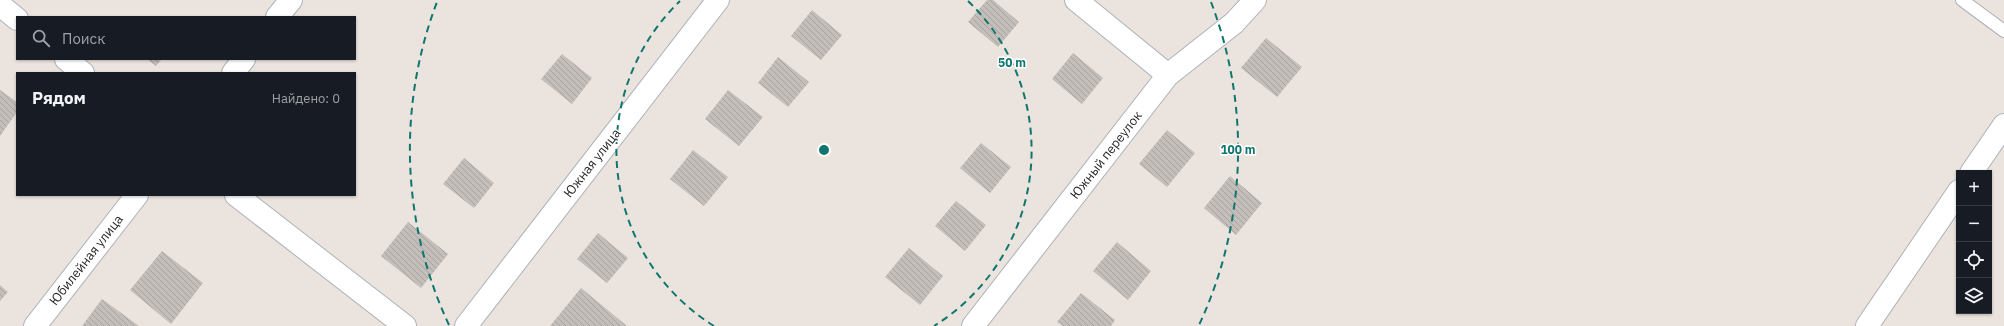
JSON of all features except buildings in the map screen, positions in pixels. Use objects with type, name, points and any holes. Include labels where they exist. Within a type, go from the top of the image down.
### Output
[{"type":"street","points":[[278,16],[291,0]]},
{"type":"street","name":"Южная улица","points":[[466,326],[718,0]]},
{"type":"street","points":[[1076,0],[1168,75]]},
{"type":"street","name":"Южный переулок","points":[[972,326],[1168,75],[1234,23],[1255,0]]},
{"type":"street","points":[[0,5],[16,18]]},
{"type":"street","points":[[67,60],[82,72]]},
{"type":"street","points":[[234,72],[243,60]]},
{"type":"street","points":[[1973,170],[2004,125]]},
{"type":"street","points":[[1867,326],[1956,195]]},
{"type":"street","name":"Юбилейная улица","points":[[35,326],[136,196]]},
{"type":"street","points":[[237,196],[405,326]]},
{"type":"lane","points":[[1962,0],[2004,31]]}]
